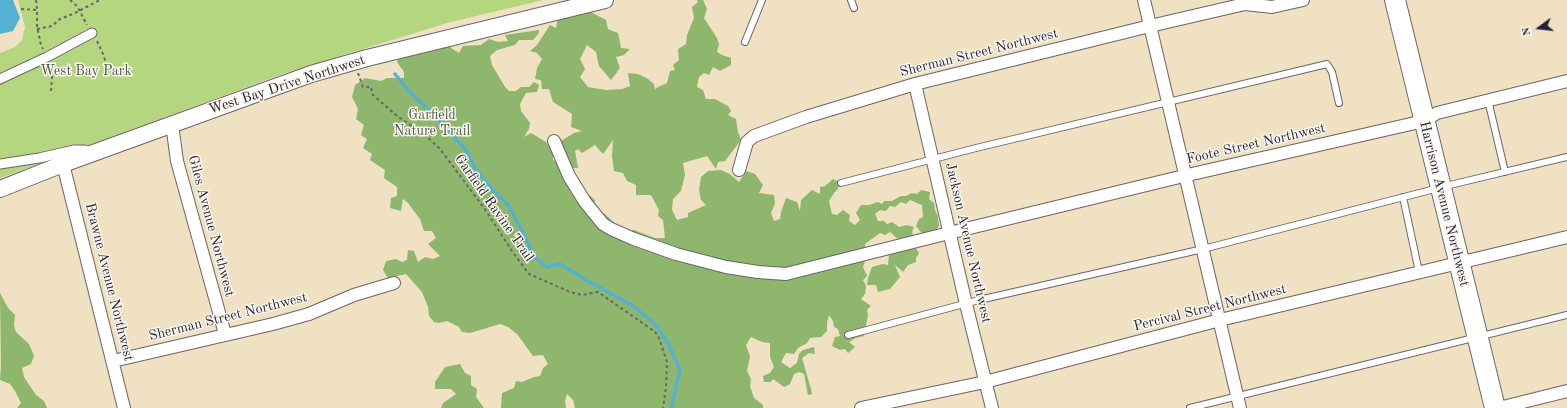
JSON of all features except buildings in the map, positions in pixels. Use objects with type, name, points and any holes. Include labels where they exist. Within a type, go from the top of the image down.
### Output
[{"type":"main road","name":"Harrison Avenue Northwest","points":[[1395,1],[1495,408]]},
{"type":"street","name":"West Bay Drive Northwest","points":[[0,189],[63,164],[311,74],[355,61],[604,0]]},
{"type":"street","points":[[1144,0],[1239,402]]},
{"type":"street","name":"Sherman Street Northwest","points":[[739,170],[747,142],[754,136],[806,117],[915,84],[1248,2],[1272,7],[1303,0]]},
{"type":"street","points":[[0,79],[47,57],[92,32]]},
{"type":"street","name":"Foote Street Northwest","points":[[554,141],[569,176],[581,196],[603,224],[611,229],[634,240],[676,254],[726,267],[758,272],[786,274],[1186,176],[1424,121],[1437,113],[1567,81]]},
{"type":"street","name":"Jackson Avenue Northwest","points":[[915,84],[949,233],[992,408]]},
{"type":"street","name":"Giles Avenue Northwest","points":[[172,124],[177,161],[225,334]]},
{"type":"street","points":[[0,164],[39,158],[74,150],[85,150]]},
{"type":"street","name":"Brawne Avenue Northwest","points":[[63,164],[114,361],[124,408]]},
{"type":"street","name":"Percival Street Northwest","points":[[861,408],[985,382],[1220,320],[1567,237]]},
{"type":"street","name":"Sherman Street Northwest","points":[[114,361],[273,324],[309,314],[354,295],[394,283]]},
{"type":"street","points":[[1498,408],[1567,391]]},
{"type":"lane","points":[[745,42],[762,0]]},
{"type":"lane","points":[[851,0],[854,8]]},
{"type":"lane","points":[[841,183],[976,148],[1326,64],[1332,72],[1339,103]]},
{"type":"lane","points":[[1488,100],[1505,172]]},
{"type":"lane","points":[[848,335],[966,304],[1203,249],[1441,187],[1567,157]]},
{"type":"lane","points":[[1403,197],[1419,272]]},
{"type":"lane","points":[[1190,408],[1239,402],[1477,337],[1567,315]]},
{"type":"path","points":[[70,0],[80,11],[92,32],[103,54],[109,71]]},
{"type":"path","points":[[37,29],[52,26],[60,19],[80,11],[100,0]]},
{"type":"path","points":[[21,9],[37,10]]},
{"type":"path","points":[[54,72],[60,76]]},
{"type":"path","name":"Garfield Ravine Trail","points":[[358,72],[362,88],[371,87],[372,94],[397,116],[424,134],[440,149],[484,208],[529,274],[582,295],[598,292],[658,335],[667,362],[663,408]]},
{"type":"green space","name":"West Bay Park","points":[[18,0],[543,0],[447,23],[285,73],[0,178],[0,53],[15,47],[22,40],[25,27]]},
{"type":"green space","name":"Garfield Nature Trail","points":[[697,0],[703,0],[707,9],[704,18],[717,38],[719,44],[717,52],[731,58],[731,65],[720,71],[713,67],[709,75],[704,73],[699,77],[697,87],[703,90],[706,99],[715,99],[728,106],[731,111],[728,115],[736,119],[741,140],[725,161],[718,162],[716,169],[707,156],[683,163],[685,175],[681,191],[673,199],[672,210],[677,220],[688,217],[688,213],[706,205],[701,200],[699,190],[701,177],[708,171],[721,170],[730,174],[739,182],[746,171],[755,174],[763,185],[759,193],[774,195],[775,203],[771,213],[774,221],[780,219],[786,198],[797,202],[800,211],[801,200],[812,190],[820,194],[820,187],[825,186],[833,179],[839,182],[838,189],[829,201],[832,214],[837,215],[843,210],[850,215],[849,221],[855,225],[860,220],[856,213],[861,205],[869,205],[878,202],[882,204],[884,201],[892,201],[901,196],[906,196],[912,193],[917,194],[921,190],[930,192],[929,199],[934,203],[939,226],[934,232],[924,235],[916,226],[919,219],[923,217],[922,205],[910,200],[906,204],[901,202],[895,207],[890,206],[886,211],[880,210],[875,214],[878,221],[884,221],[887,224],[892,222],[899,227],[907,225],[914,227],[912,232],[916,248],[919,253],[916,258],[916,262],[908,265],[903,272],[895,265],[900,277],[890,289],[878,292],[876,285],[867,285],[872,267],[883,264],[888,265],[889,254],[900,241],[890,232],[885,235],[880,233],[865,244],[865,261],[863,267],[867,276],[863,280],[866,286],[865,294],[861,299],[871,306],[867,310],[868,315],[864,336],[849,342],[855,347],[848,353],[845,349],[840,350],[832,346],[835,337],[840,336],[838,329],[834,327],[833,321],[829,315],[827,331],[821,337],[810,338],[807,343],[798,348],[794,354],[786,353],[781,362],[790,368],[797,363],[799,354],[803,350],[814,347],[815,354],[809,353],[802,358],[812,394],[808,395],[804,374],[799,372],[794,374],[790,384],[784,387],[773,379],[771,382],[764,382],[763,376],[770,373],[774,367],[770,357],[770,343],[762,342],[751,337],[746,345],[750,356],[747,371],[751,379],[750,386],[754,398],[763,405],[763,408],[575,408],[573,400],[567,394],[565,401],[566,408],[501,408],[502,393],[514,388],[516,381],[522,382],[540,376],[543,368],[548,364],[543,355],[533,356],[517,334],[508,327],[500,324],[470,333],[462,332],[459,327],[447,321],[439,323],[434,322],[429,316],[428,307],[422,292],[406,274],[388,278],[383,270],[386,261],[396,259],[402,262],[407,260],[408,250],[414,251],[418,262],[425,257],[433,259],[440,256],[428,244],[436,238],[432,231],[424,231],[420,219],[408,203],[403,199],[401,211],[390,208],[391,198],[397,196],[397,187],[384,178],[385,170],[370,160],[372,154],[363,148],[367,139],[361,135],[364,125],[356,119],[358,109],[352,97],[355,85],[365,78],[381,81],[387,78],[404,78],[404,72],[397,62],[400,54],[448,41],[451,48],[459,53],[463,46],[481,45],[489,39],[498,42],[508,41],[505,35],[539,30],[539,33],[533,40],[519,40],[515,45],[497,50],[490,56],[492,65],[509,91],[516,91],[521,87],[529,87],[534,82],[539,85],[537,92],[526,93],[520,104],[521,111],[530,123],[529,129],[524,137],[531,133],[546,142],[553,151],[553,160],[562,165],[595,200],[594,211],[605,214],[618,226],[621,231],[634,230],[655,238],[665,238],[663,220],[658,216],[659,210],[651,195],[636,195],[636,185],[627,181],[623,173],[614,171],[612,156],[613,140],[603,154],[595,145],[582,153],[578,149],[575,151],[578,168],[570,168],[561,150],[561,141],[574,133],[582,131],[571,127],[572,114],[553,102],[549,89],[542,89],[541,80],[535,79],[537,68],[542,59],[537,53],[530,51],[537,45],[550,25],[556,28],[558,17],[589,11],[606,20],[608,29],[618,33],[621,48],[630,49],[624,55],[616,57],[620,68],[611,80],[599,66],[596,52],[587,45],[580,59],[585,69],[580,77],[588,87],[606,90],[622,89],[630,86],[628,73],[638,74],[648,79],[654,84],[655,90],[656,88],[667,83],[670,71],[675,70],[673,65],[679,60],[678,49],[686,44],[687,35],[694,18],[692,7],[698,2]]},
{"type":"green space","points":[[0,293],[8,308],[15,315],[14,326],[16,332],[29,344],[34,356],[31,364],[22,368],[24,377],[36,395],[44,401],[47,408],[17,408],[21,403],[15,391],[10,384],[0,380]]},
{"type":"green space","points":[[460,364],[465,373],[471,376],[471,385],[477,389],[476,397],[484,408],[441,408],[443,403],[456,394],[451,389],[435,389],[435,382],[445,367]]},
{"type":"water","points":[[0,0],[13,0],[20,18],[13,31],[0,34]]},
{"type":"waterway","points":[[395,74],[409,91],[434,115],[466,150],[475,168],[490,187],[509,206],[535,257],[547,267],[560,264],[633,306],[656,325],[668,343],[680,370],[671,408]]}]
